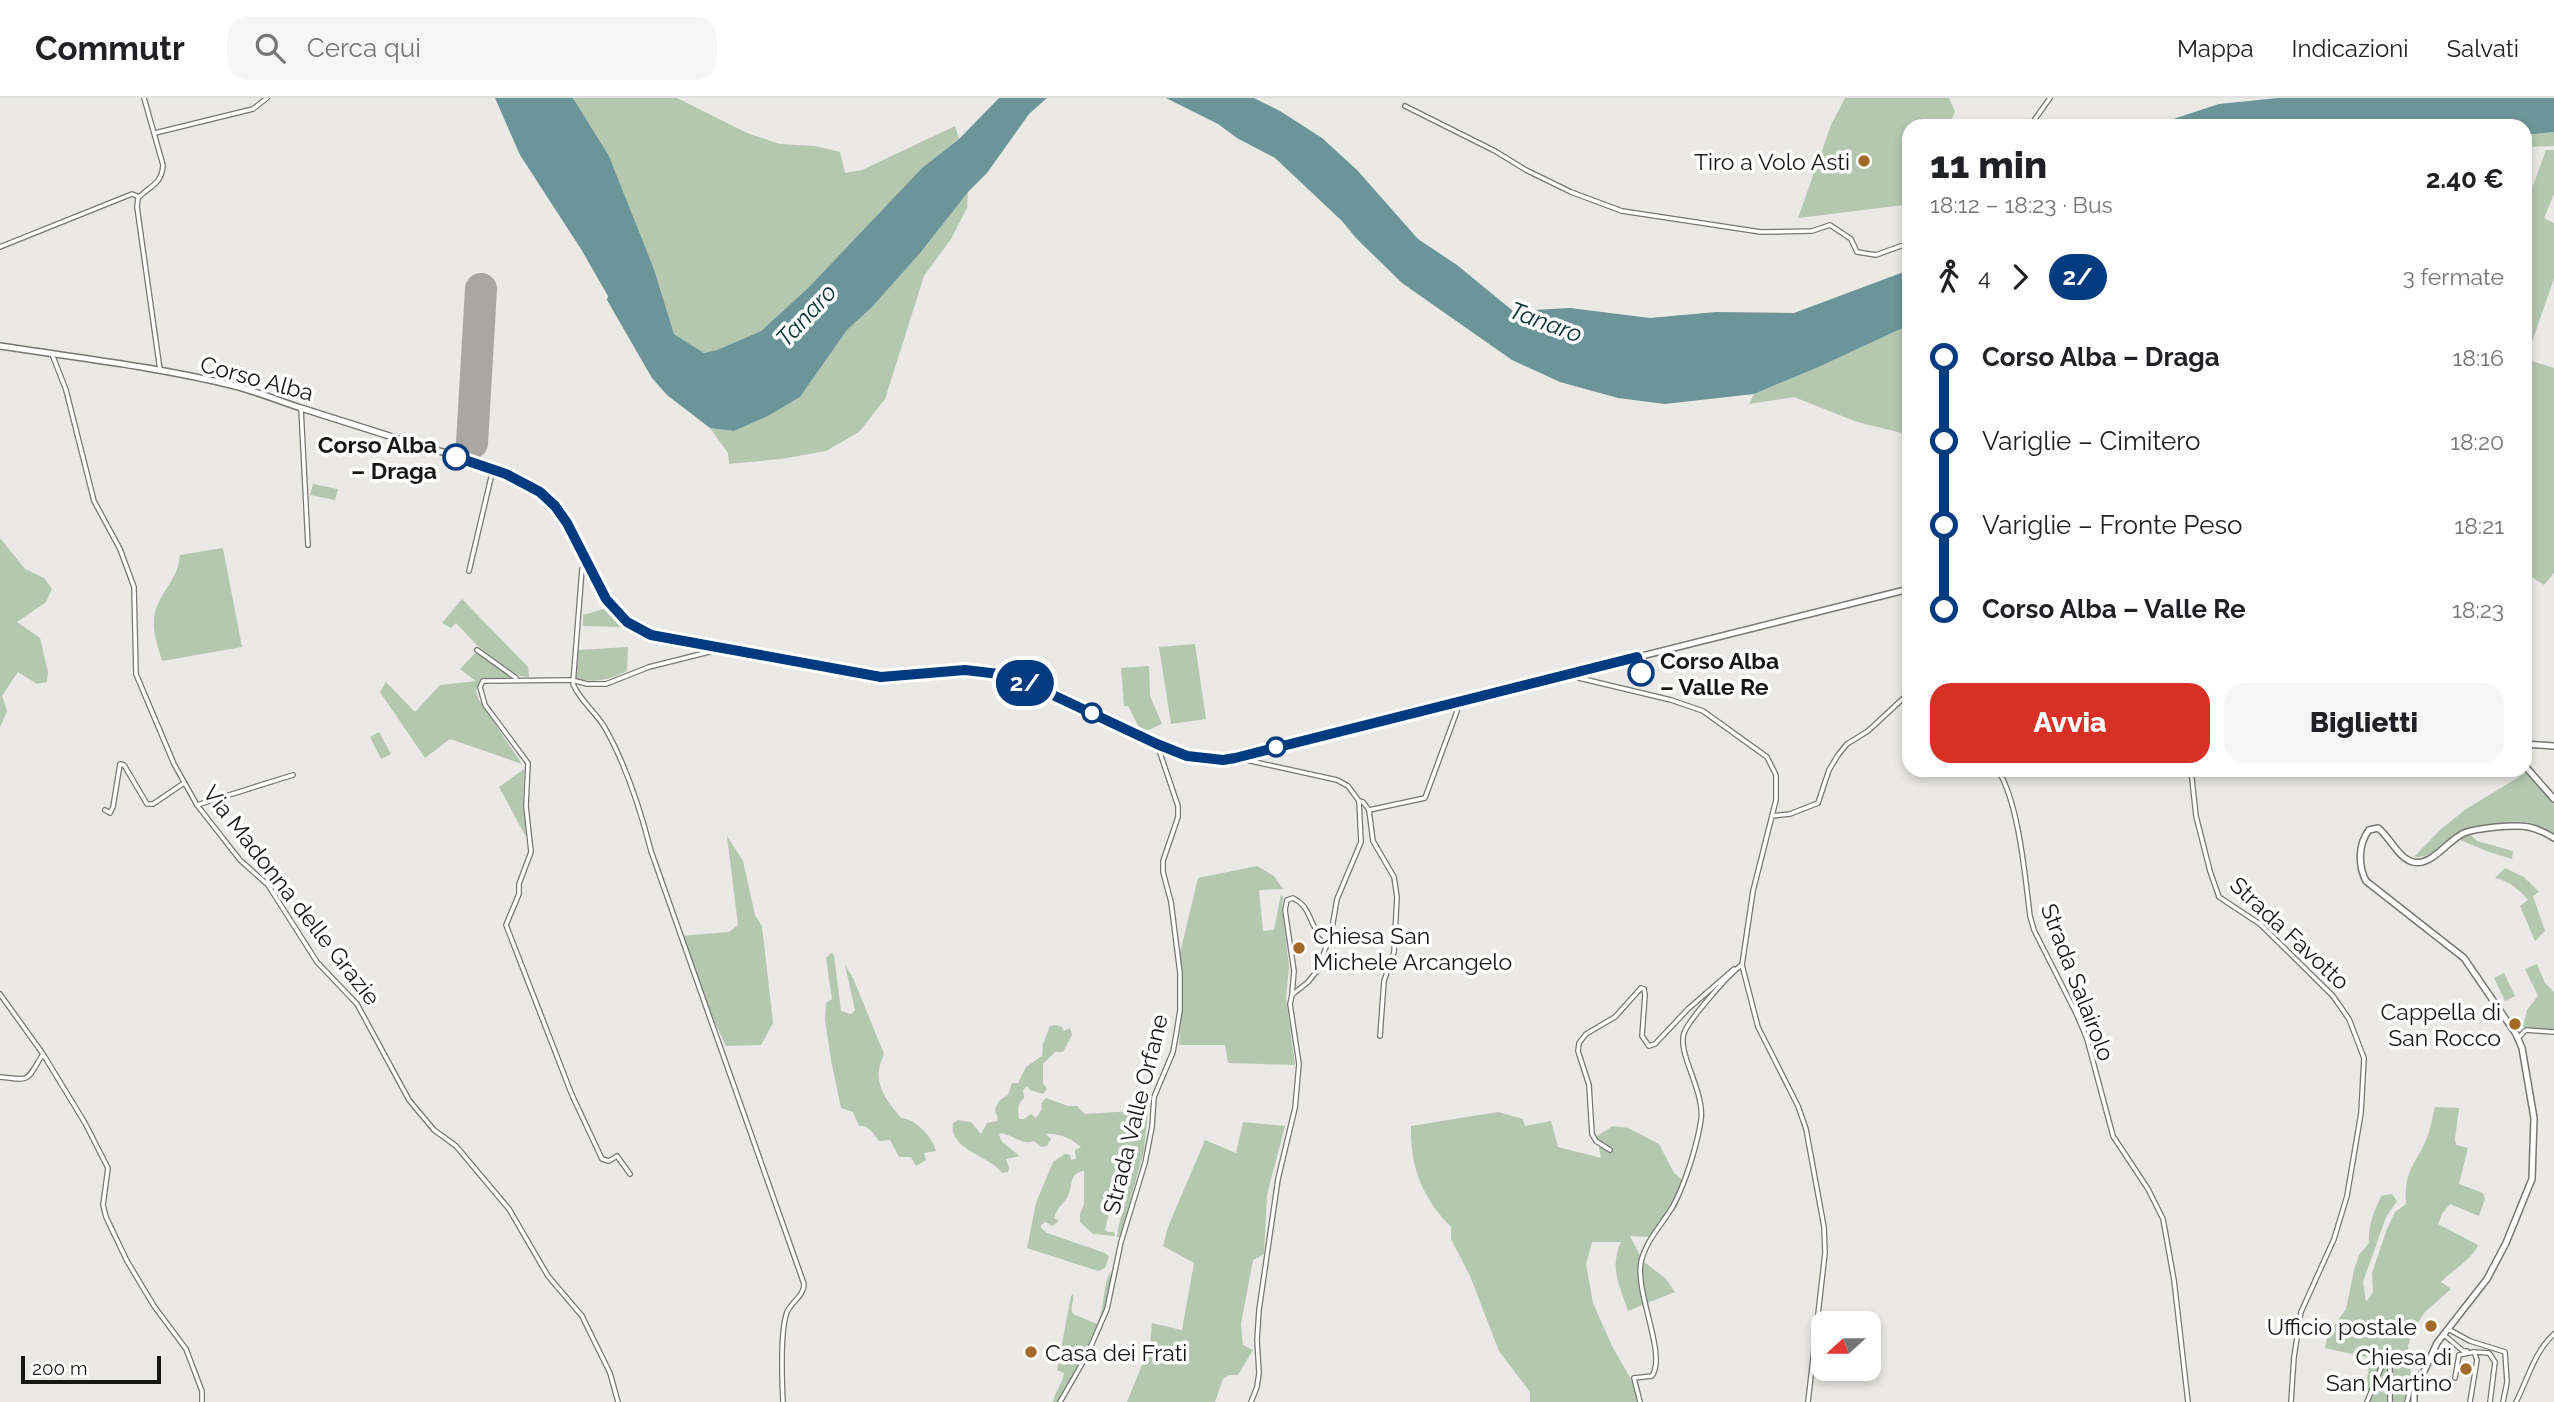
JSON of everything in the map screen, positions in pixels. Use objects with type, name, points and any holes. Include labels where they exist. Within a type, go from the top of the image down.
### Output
[{"type":"street","points":[[144,98],[163,165],[159,182],[139,197],[137,207],[161,372]]},
{"type":"street","points":[[155,134],[253,109],[267,98]]},
{"type":"street","points":[[2035,119],[2050,98]]},
{"type":"street","points":[[1405,106],[1571,192],[1622,211],[1761,232],[1812,231],[1830,225],[1851,239],[1857,252],[1876,256],[1902,246]]},
{"type":"street","points":[[0,247],[132,194],[139,197]]},
{"type":"street","name":"Corso Alba","points":[[0,346],[239,387],[493,469],[526,483],[555,506],[567,523],[606,599],[627,622],[651,635],[881,677],[965,670],[999,674],[1038,688],[1157,744],[1199,758],[1235,758],[1902,591]]},
{"type":"street","name":"Via Madonna delle Grazie","points":[[52,354],[66,390],[94,501],[120,549],[134,587],[135,674],[184,783],[197,805],[240,860],[268,885],[311,953],[357,1004],[409,1100],[435,1130],[456,1146],[509,1209],[548,1276],[582,1315],[610,1373],[618,1402]]},
{"type":"street","points":[[301,408],[308,545]]},
{"type":"street","points":[[469,571],[493,469]]},
{"type":"street","points":[[586,561],[582,569],[572,680],[575,689],[605,727],[635,800],[804,1284],[803,1291],[790,1307],[785,1321],[783,1402]]},
{"type":"street","points":[[630,1174],[617,1156],[609,1161],[602,1159],[572,1096],[506,925],[519,894],[519,884],[530,852],[526,806],[528,763],[485,705],[480,687],[483,681],[518,679],[606,684],[649,667],[709,652],[713,648]]},
{"type":"street","points":[[477,650],[518,679]]},
{"type":"street","points":[[1570,673],[1579,678],[1671,700],[1703,711],[1767,757],[1772,764],[1777,787],[1753,891],[1740,966],[1758,1027],[1802,1119],[1821,1202],[1825,1253],[1808,1402]]},
{"type":"street","points":[[1772,816],[1790,814],[1818,803],[1829,770],[1838,755],[1847,744],[1868,731],[1902,699]]},
{"type":"street","points":[[1369,810],[1425,798],[1460,701]]},
{"type":"street","name":"Strada Valle Orfane","points":[[1060,1402],[1087,1355],[1107,1309],[1121,1242],[1145,1163],[1154,1097],[1172,1052],[1180,1010],[1180,973],[1173,913],[1163,872],[1163,861],[1178,817],[1178,806],[1157,744]]},
{"type":"street","points":[[2532,744],[2554,746]]},
{"type":"street","points":[[1235,758],[1337,780],[1348,786],[1369,810],[1373,841],[1394,877],[1397,897],[1394,953],[1384,981],[1380,1036]]},
{"type":"street","points":[[105,810],[110,813],[113,807],[120,764],[124,765],[147,804],[153,804],[184,783]]},
{"type":"street","points":[[2532,774],[2554,799]]},
{"type":"street","points":[[197,805],[293,775]]},
{"type":"street","name":"Strada Salairolo","points":[[2002,777],[2017,828],[2034,930],[2087,1040],[2113,1136],[2148,1189],[2167,1230],[2188,1402]]},
{"type":"street","name":"Strada Favotto","points":[[2192,777],[2196,816],[2219,897],[2260,924],[2333,996],[2349,1018],[2364,1058],[2360,1124],[2347,1196],[2334,1238],[2301,1312],[2291,1402]]},
{"type":"street","points":[[1292,995],[1313,977],[1329,940],[1336,899],[1361,842],[1359,801]]},
{"type":"street","points":[[2414,1402],[2414,1393],[2432,1352],[2487,1279],[2526,1198],[2532,1179],[2534,1118],[2522,1048],[2486,986],[2464,958],[2366,881],[2361,873],[2361,846],[2369,830],[2378,828],[2403,856],[2410,862],[2418,863],[2428,860],[2465,832],[2528,826],[2554,838]]},
{"type":"street","points":[[1251,1402],[1258,1380],[1259,1310],[1278,1179],[1295,1108],[1297,1086],[1298,1065],[1290,1004],[1294,971],[1285,909],[1287,900],[1293,898],[1299,901],[1308,910],[1315,929],[1329,940]]},
{"type":"street","points":[[1610,1150],[1596,1141],[1592,1134],[1588,1085],[1580,1059],[1579,1043],[1586,1034],[1615,1017],[1641,988],[1644,989],[1645,995],[1642,1036],[1649,1046],[1656,1044],[1688,1009],[1729,971],[1740,966]]},
{"type":"street","points":[[1640,1402],[1634,1378],[1653,1376],[1656,1370],[1654,1338],[1640,1284],[1642,1261],[1651,1238],[1679,1193],[1700,1124],[1699,1093],[1682,1038],[1691,1019],[1740,966]]},
{"type":"street","points":[[0,994],[43,1054],[85,1123],[108,1168],[103,1205],[106,1217],[127,1261],[186,1349],[202,1391],[202,1402]]},
{"type":"street","points":[[2518,1038],[2526,1030],[2554,1032]]},
{"type":"street","points":[[0,1077],[18,1081],[27,1078],[43,1054]]},
{"type":"street","points":[[2446,1332],[2463,1351],[2489,1353],[2495,1362],[2490,1402]]},
{"type":"street","points":[[2446,1332],[2505,1352],[2507,1382],[2502,1402]]},
{"type":"street","points":[[2516,1402],[2543,1345],[2554,1334]]},
{"type":"street","points":[[2455,1378],[2459,1354],[2474,1352]]},
{"type":"street","points":[[2470,1402],[2476,1360],[2474,1352]]},
{"type":"street","points":[[2367,1402],[2386,1356],[2390,1362],[2390,1402]]},
{"type":"street","points":[[2407,1402],[2413,1378],[2424,1371]]},
{"type":"green space","points":[[573,98],[677,98],[747,133],[780,144],[815,146],[840,152],[845,173],[862,170],[955,126],[959,138],[922,168],[808,288],[761,331],[704,353],[674,334],[654,269],[609,156]]},
{"type":"green space","name":"Tiro a Volo Asti","points":[[1845,98],[1949,98],[1955,112],[1952,119],[1902,119],[1902,205],[1798,218],[1831,125]]},
{"type":"green space","points":[[2554,132],[2554,146],[2532,147],[2532,134]]},
{"type":"green space","points":[[2546,150],[2554,150],[2554,194],[2544,218],[2554,223],[2554,279],[2532,342],[2532,189]]},
{"type":"green space","points":[[968,192],[967,208],[951,239],[924,276],[885,399],[859,432],[826,451],[729,464],[728,453],[710,428],[734,431],[768,416],[800,397],[847,330],[873,306],[921,252]]},
{"type":"green space","points":[[1902,328],[1902,433],[1857,422],[1794,397],[1749,404],[1754,394]]},
{"type":"green space","points":[[2532,361],[2554,368],[2554,573],[2544,585],[2532,577]]},
{"type":"green space","points":[[313,484],[338,489],[335,500],[310,495]]},
{"type":"green space","points":[[0,538],[25,569],[44,578],[52,589],[46,602],[17,622],[40,638],[48,672],[47,682],[37,684],[18,672],[2,696],[7,711],[0,727]]},
{"type":"green space","points":[[223,548],[242,647],[162,661],[154,632],[155,613],[175,574],[180,555]]},
{"type":"green space","points":[[462,599],[528,667],[529,677],[509,671],[499,664],[456,623],[451,628],[442,623]]},
{"type":"green space","points":[[607,608],[621,627],[583,626],[583,615]]},
{"type":"green space","points":[[1195,644],[1206,719],[1171,724],[1159,647]]},
{"type":"green space","points":[[628,647],[627,671],[602,680],[575,678],[577,650]]},
{"type":"green space","points":[[476,652],[512,677],[480,680],[476,691],[479,700],[522,764],[450,739],[425,758],[380,692],[386,682],[415,712],[440,685],[476,681],[460,669]]},
{"type":"green space","points":[[1149,666],[1150,696],[1162,724],[1142,733],[1128,706],[1124,706],[1121,668]]},
{"type":"green space","points":[[379,732],[391,754],[381,759],[370,737]]},
{"type":"green space","points":[[524,769],[523,800],[526,837],[499,787]]},
{"type":"green space","points":[[2519,777],[2531,777],[2554,805],[2554,835],[2525,822],[2489,825],[2469,829],[2432,853],[2414,857],[2441,829],[2466,809]]},
{"type":"green space","points":[[2470,834],[2477,841],[2513,851],[2512,859],[2458,839]]},
{"type":"green space","points":[[727,836],[743,861],[755,915],[762,926],[773,1023],[761,1045],[726,1046],[699,989],[681,936],[729,932],[738,925]]},
{"type":"green space","points":[[1257,866],[1274,876],[1283,889],[1259,890],[1263,931],[1274,930],[1281,894],[1283,897],[1289,967],[1286,998],[1295,1065],[1228,1063],[1225,1045],[1179,1045],[1182,1010],[1180,953],[1198,878]]},
{"type":"green space","points":[[2505,868],[2524,877],[2539,892],[2533,896],[2545,931],[2535,941],[2520,906],[2528,900],[2513,886],[2495,878]]},
{"type":"green space","points":[[831,953],[834,955],[841,1011],[851,1014],[855,1010],[845,965],[853,978],[884,1054],[880,1064],[879,1081],[885,1096],[901,1118],[912,1121],[927,1135],[936,1151],[924,1153],[926,1160],[916,1166],[911,1157],[899,1157],[890,1140],[879,1141],[868,1128],[859,1126],[853,1112],[841,1108],[825,1020],[826,1003],[832,999],[826,958]]},
{"type":"green space","points":[[2537,964],[2545,983],[2554,992],[2554,1030],[2523,1027],[2527,1010],[2538,996],[2525,969]]},
{"type":"green space","points":[[2504,973],[2515,996],[2505,1001],[2494,978]]},
{"type":"green space","points":[[1056,1025],[1064,1031],[1070,1028],[1072,1035],[1063,1052],[1055,1052],[1043,1064],[1043,1083],[1047,1089],[1043,1094],[1030,1090],[1027,1086],[1023,1090],[1024,1098],[1018,1107],[1019,1119],[1031,1114],[1036,1118],[1046,1098],[1068,1106],[1077,1106],[1085,1114],[1148,1110],[1144,1151],[1120,1237],[1117,1237],[1128,1187],[1123,1185],[1117,1198],[1118,1205],[1121,1205],[1120,1211],[1109,1213],[1105,1230],[1114,1232],[1115,1236],[1093,1234],[1080,1222],[1084,1204],[1084,1171],[1073,1178],[1070,1191],[1054,1218],[1059,1221],[1052,1226],[1046,1222],[1041,1225],[1047,1233],[1105,1253],[1109,1257],[1105,1268],[1098,1271],[1027,1248],[1036,1203],[1053,1162],[1065,1154],[1070,1155],[1071,1160],[1076,1159],[1075,1150],[1081,1147],[1056,1134],[1046,1134],[1051,1139],[1047,1146],[1041,1147],[1034,1141],[1022,1141],[1001,1133],[999,1135],[1002,1142],[1020,1156],[1006,1159],[1008,1172],[1002,1173],[963,1146],[953,1132],[953,1123],[958,1120],[971,1122],[981,1134],[987,1123],[997,1121],[995,1111],[998,1103],[1008,1095],[1012,1083],[1018,1083],[1026,1067],[1042,1056],[1043,1044],[1050,1026]]},
{"type":"green space","points":[[2435,1107],[2459,1108],[2456,1145],[2468,1148],[2459,1184],[2483,1193],[2485,1199],[2479,1216],[2450,1204],[2438,1224],[2478,1245],[2467,1260],[2441,1282],[2451,1289],[2425,1312],[2414,1328],[2408,1346],[2411,1375],[2404,1402],[2367,1402],[2370,1397],[2366,1388],[2370,1358],[2325,1348],[2328,1334],[2346,1309],[2354,1270],[2359,1255],[2369,1243],[2371,1224],[2381,1196],[2392,1194],[2397,1201],[2386,1217],[2363,1282],[2366,1302],[2373,1292],[2372,1273],[2395,1212],[2406,1204],[2408,1176],[2428,1136]]},
{"type":"green space","points":[[1498,1112],[1523,1119],[1525,1126],[1551,1121],[1558,1147],[1601,1158],[1597,1136],[1613,1126],[1628,1128],[1659,1144],[1674,1173],[1686,1183],[1677,1207],[1652,1237],[1630,1236],[1643,1261],[1666,1279],[1675,1292],[1628,1311],[1616,1269],[1621,1242],[1592,1242],[1586,1264],[1593,1303],[1612,1346],[1632,1381],[1637,1402],[1530,1402],[1530,1392],[1499,1351],[1470,1276],[1451,1239],[1451,1227],[1425,1193],[1416,1168],[1411,1141],[1411,1126]]},
{"type":"green space","points":[[1243,1122],[1285,1126],[1267,1195],[1264,1254],[1253,1260],[1241,1324],[1243,1345],[1253,1350],[1238,1375],[1229,1375],[1223,1379],[1215,1402],[1127,1402],[1150,1345],[1152,1323],[1182,1330],[1194,1263],[1163,1246],[1168,1227],[1205,1140],[1236,1153]]},
{"type":"green space","points":[[1111,1271],[1111,1285],[1101,1319],[1057,1402],[1053,1402],[1064,1373],[1057,1370],[1071,1296],[1073,1294],[1073,1314],[1097,1324]]},
{"type":"water","name":"Tanaro","points":[[495,98],[573,98],[609,156],[654,269],[674,334],[704,353],[761,331],[808,288],[922,168],[960,138],[999,98],[1047,98],[1029,114],[987,173],[968,192],[921,252],[873,306],[847,330],[800,397],[768,416],[734,431],[710,428],[667,395],[652,378],[581,249],[520,155]]},
{"type":"water","name":"Tanaro","points":[[1166,98],[1254,98],[1280,111],[1322,138],[1357,170],[1418,239],[1457,265],[1513,311],[1570,308],[1650,318],[1716,312],[1794,313],[1902,273],[1902,328],[1754,394],[1665,404],[1618,398],[1560,382],[1512,360],[1402,283],[1275,158],[1237,138],[1218,124]]},
{"type":"water","points":[[2278,98],[2554,98],[2554,132],[2532,134],[2532,119],[2173,119],[2219,104]]},
{"type":"runway","points":[[472,443],[481,289]]},
{"type":"bus line","name":"2/","points":[[456,457],[506,474],[540,492],[555,506],[567,523],[606,599],[627,622],[651,635],[881,677],[965,670],[999,674],[1038,688],[1187,756],[1223,760],[1235,758],[1637,657],[1641,673]]},
{"type":"place","name":"Tiro a Volo Asti","points":[[1864,161]]},
{"type":"place","name":"Corso Alba – Draga","points":[[456,457]]},
{"type":"place","name":"Corso Alba – Valle Re","points":[[1641,673]]},
{"type":"place","name":"Chiesa San Michele Arcangelo","points":[[1299,948]]},
{"type":"place","name":"Cappella di San Rocco","points":[[2515,1024]]},
{"type":"place","name":"Ufficio postale","points":[[2431,1326]]},
{"type":"place","name":"Casa dei Frati","points":[[1031,1352]]},
{"type":"place","name":"Chiesa di San Martino","points":[[2466,1369]]}]
